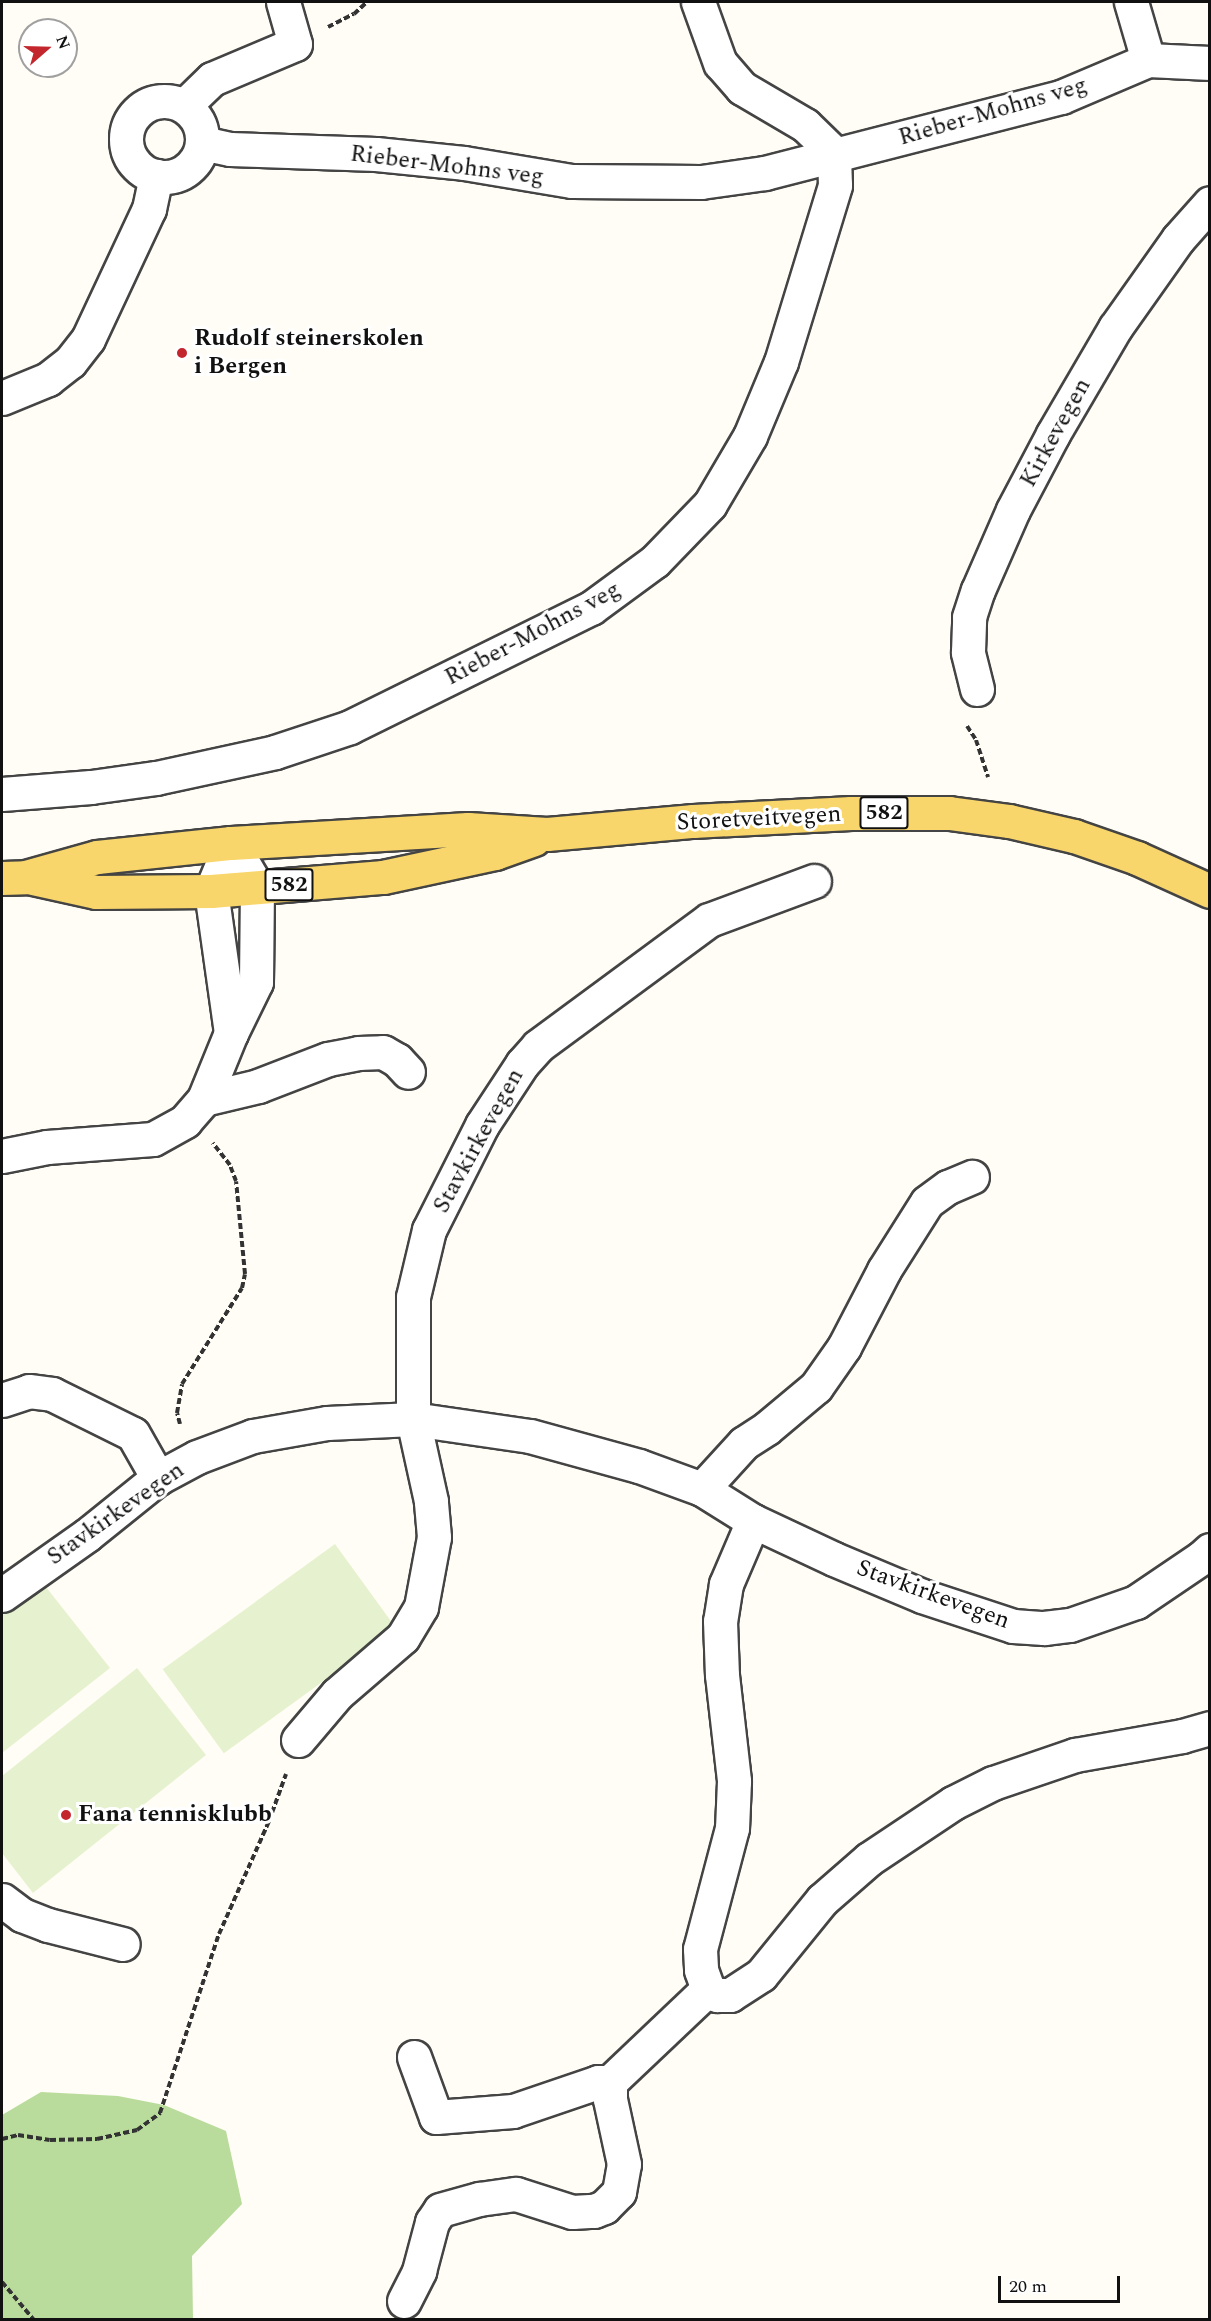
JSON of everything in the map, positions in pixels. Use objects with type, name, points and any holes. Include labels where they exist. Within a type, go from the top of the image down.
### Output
[{"type":"main road","name":"Storetveitvegen","points":[[14,877],[98,857],[231,843],[468,829],[547,834],[716,820],[850,813],[949,813],[1009,820],[1074,836],[1137,858],[1209,891]]},
{"type":"main road","name":"Storetveitvegen","points":[[14,877],[96,892],[134,894],[211,891],[383,877],[495,853],[547,834]]},
{"type":"street","points":[[183,106],[212,79],[295,44],[287,11],[282,2]]},
{"type":"street","points":[[698,2],[720,63],[742,88],[805,125],[834,153]]},
{"type":"street","points":[[1131,2],[1148,60]]},
{"type":"street","name":"Rieber-Mohns veg","points":[[202,143],[230,149],[387,155],[464,164],[572,182],[701,182],[765,173],[834,153],[1061,97],[1148,60],[1209,63]]},
{"type":"street","points":[[171,102],[183,106],[198,122],[202,143],[191,166],[169,177],[156,176],[134,163],[128,151],[129,125],[135,114],[152,104],[171,102]]},
{"type":"street","name":"Rieber-Mohns veg","points":[[2,794],[91,787],[156,778],[275,752],[308,742],[384,712],[452,676],[565,622],[631,582],[678,539],[710,504],[750,436],[781,362],[812,267],[835,185],[834,153]]},
{"type":"street","points":[[2,398],[48,379],[70,362],[88,339],[149,209],[156,176]]},
{"type":"street","name":"Kirkevegen","points":[[977,689],[968,652],[969,618],[978,590],[1013,510],[1053,434],[1115,328],[1178,239],[1209,203]]},
{"type":"street","points":[[2,1156],[47,1147],[153,1139],[170,1132],[196,1108],[256,982],[257,887],[231,843]]},
{"type":"street","points":[[231,843],[211,891],[231,1033]]},
{"type":"street","name":"Stavkirkevegen","points":[[298,1740],[337,1694],[404,1637],[421,1607],[435,1537],[431,1501],[413,1419],[413,1297],[419,1262],[429,1230],[482,1125],[522,1064],[538,1046],[710,920],[814,882]]},
{"type":"street","points":[[196,1108],[328,1059],[358,1053],[383,1052],[397,1060],[408,1072]]},
{"type":"street","points":[[702,1489],[744,1443],[767,1428],[816,1387],[844,1347],[884,1270],[927,1202],[948,1187],[972,1177]]},
{"type":"street","points":[[2,1400],[29,1391],[52,1394],[133,1434],[158,1478]]},
{"type":"street","name":"Stavkirkevegen","points":[[2,1595],[87,1535],[158,1478],[197,1457],[253,1436],[327,1423],[413,1419],[530,1436],[639,1466],[702,1489],[753,1521],[834,1559],[922,1596],[1013,1626],[1034,1628],[1070,1625],[1136,1602],[1201,1558],[1209,1550]]},
{"type":"street","points":[[753,1521],[726,1584],[720,1621],[722,1675],[734,1781],[732,1828],[700,1949],[701,1970],[708,1989],[717,1995],[730,1995],[761,1975],[822,1900],[869,1859],[915,1827],[963,1798],[993,1783],[1075,1755],[1171,1738],[1209,1728]]},
{"type":"street","points":[[2,1900],[22,1915],[48,1925],[123,1944]]},
{"type":"street","points":[[414,2057],[436,2116],[513,2111],[598,2082],[610,2082],[708,1989]]},
{"type":"street","points":[[404,2301],[418,2271],[432,2222],[440,2211],[479,2199],[516,2194],[572,2212],[594,2211],[604,2206],[619,2192],[624,2164],[610,2098],[610,2082]]},
{"type":"path","points":[[295,44],[354,14],[367,2]]},
{"type":"path","points":[[196,1108],[230,1165],[236,1181],[245,1260],[242,1288],[195,1360],[180,1390],[177,1413],[181,1427],[197,1457]]},
{"type":"path","points":[[2,2139],[18,2135],[50,2140],[97,2139],[137,2130],[160,2114],[219,1934],[269,1821],[298,1740]]},
{"type":"path","points":[[2,2282],[34,2319]]},
{"type":"green space","points":[[335,1544],[396,1628],[224,1753],[163,1669]]},
{"type":"green space","points":[[42,1582],[110,1668],[2,1753],[2,1614]]},
{"type":"green space","name":"Fana tennisklubb","points":[[137,1668],[206,1755],[33,1893],[2,1853],[2,1776]]},
{"type":"green space","points":[[41,2092],[118,2096],[164,2105],[226,2131],[242,2204],[192,2256],[193,2319],[2,2319],[2,2115]]},
{"type":"place","name":"Rudolf steinerskolen i Bergen","points":[[182,353]]},
{"type":"place","name":"Fana tennisklubb","points":[[66,1815]]}]
